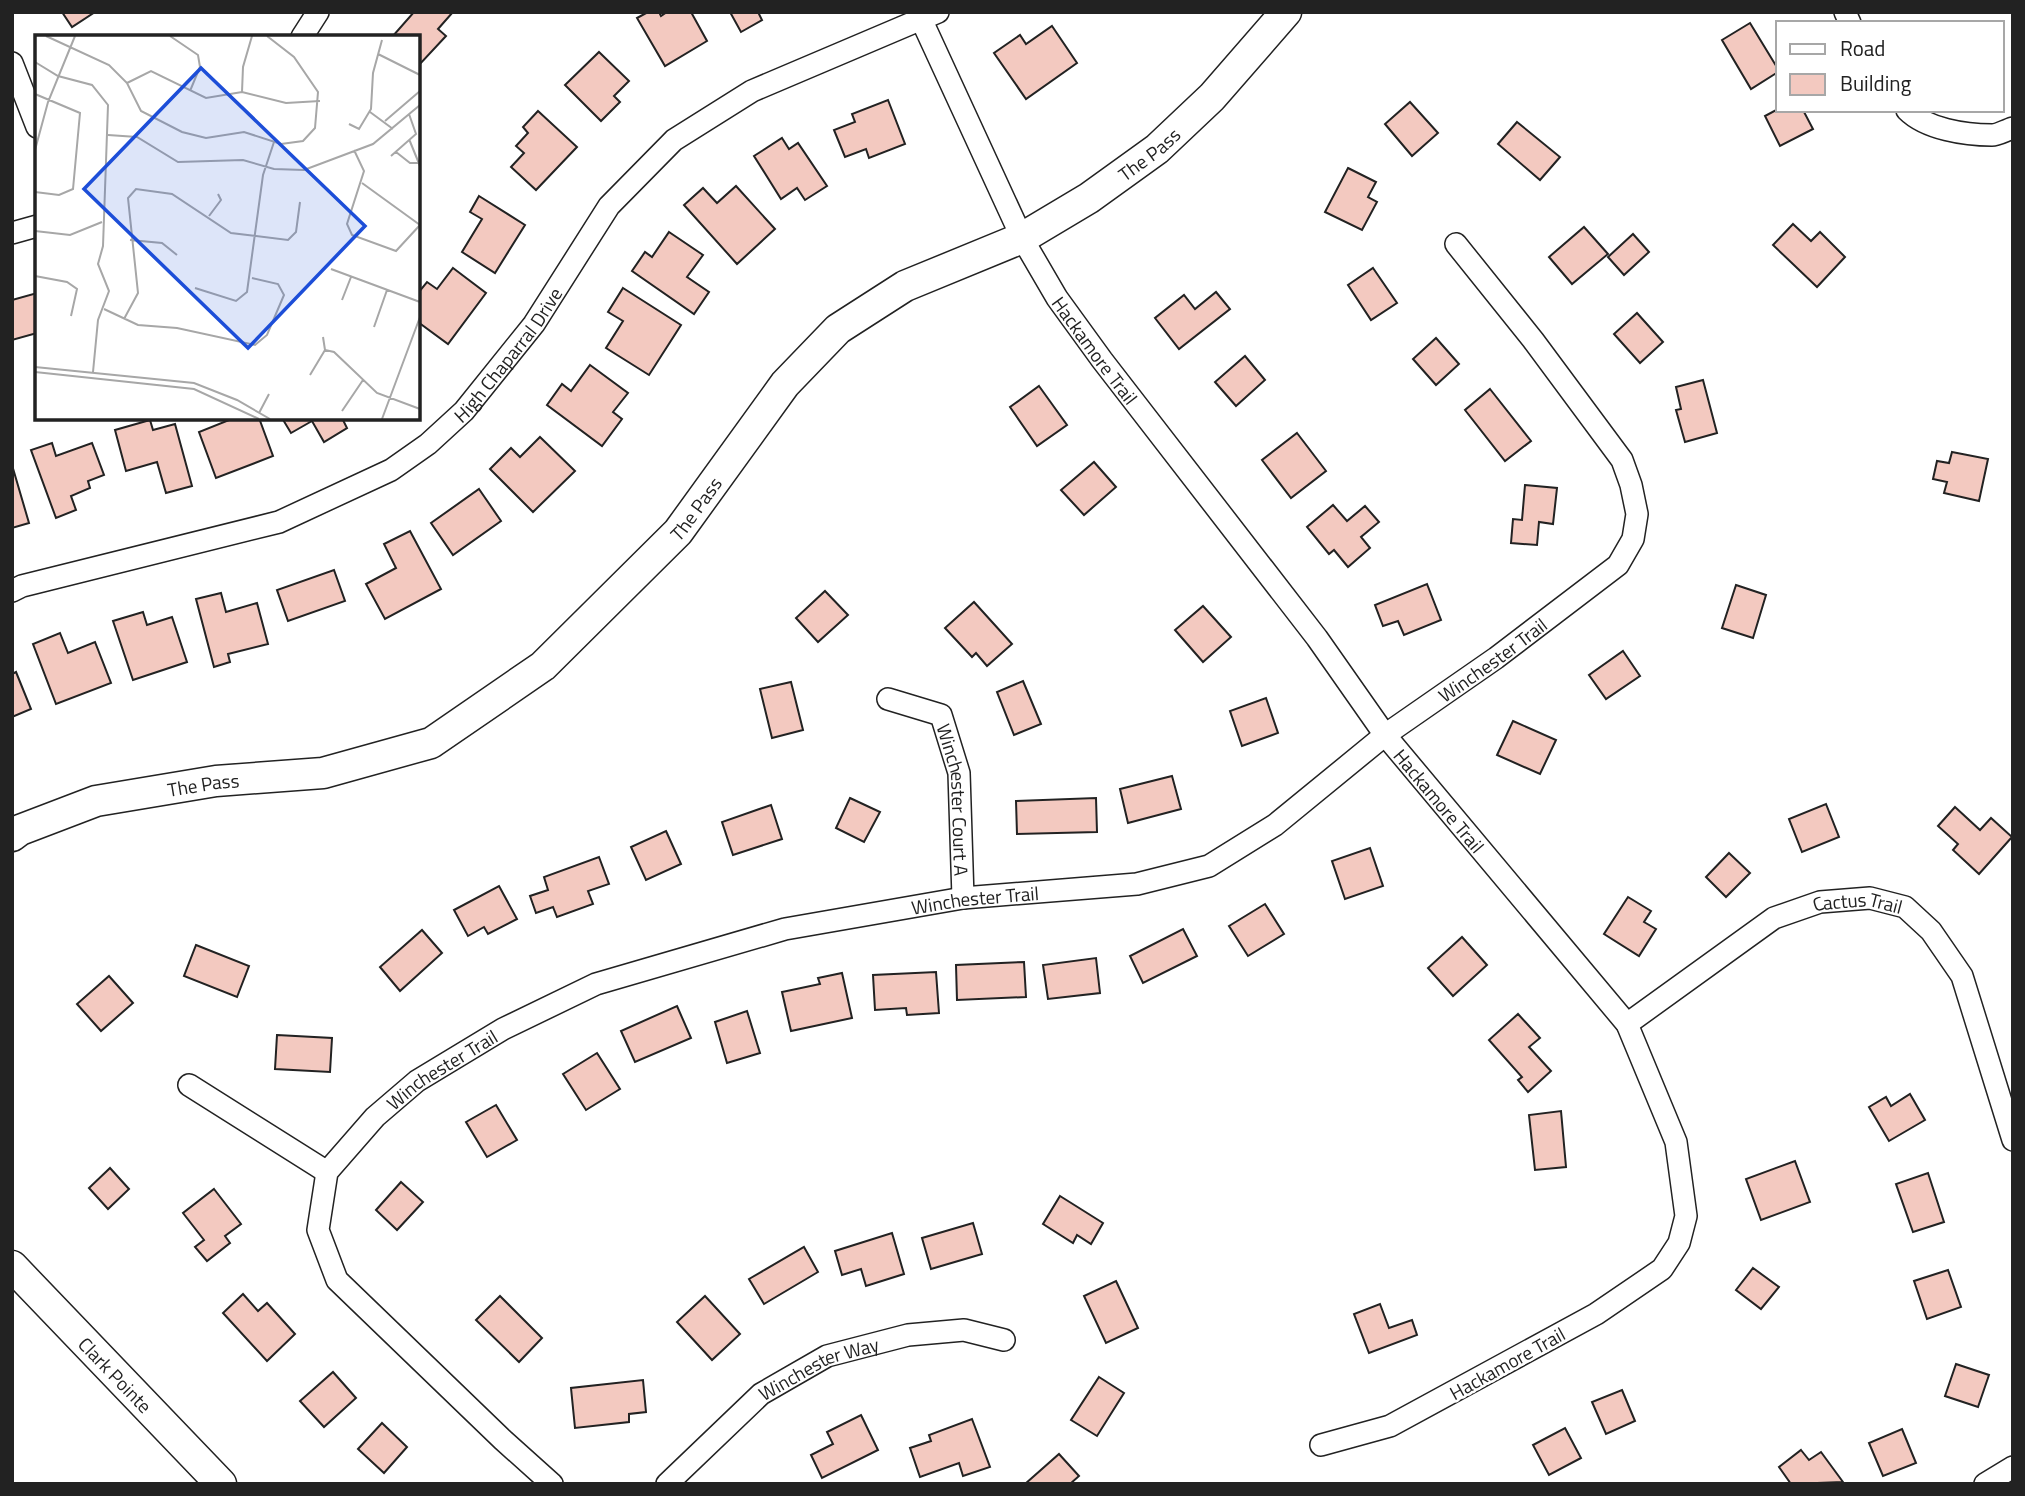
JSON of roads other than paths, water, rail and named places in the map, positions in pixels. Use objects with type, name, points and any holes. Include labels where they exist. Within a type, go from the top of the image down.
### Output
[{"type":"street","points":[[303,35],[318,12]]},
{"type":"street","name":"The Pass","points":[[12,836],[20,830],[96,801],[216,781],[323,773],[431,743],[543,666],[678,532],[785,384],[838,329],[905,286],[1022,237],[1089,198],[1157,149],[1212,96],[1286,12]]},
{"type":"street","name":"Hackamore Trail","points":[[930,16],[1022,237],[1057,298],[1317,638],[1385,735],[1627,1024],[1676,1142],[1686,1216],[1679,1242],[1662,1269],[1596,1314],[1390,1426],[1321,1445]]},
{"type":"street","name":"High Chaparral Drive","points":[[12,591],[22,586],[279,522],[391,470],[428,443],[464,411],[534,324],[609,206],[674,140],[752,91],[930,16]]},
{"type":"street","points":[[12,62],[35,122]]},
{"type":"street","points":[[1908,112],[1938,129],[1994,135],[2013,128]]},
{"type":"street","points":[[12,233],[35,227]]},
{"type":"street","name":"Winchester Trail","points":[[327,1172],[375,1117],[417,1081],[503,1029],[596,984],[785,929],[963,898],[1137,884],[1209,866],[1275,825],[1385,735],[1496,658],[1618,565],[1633,539],[1637,514],[1622,460],[1533,340],[1456,244]]},
{"type":"street","name":"Winchester Court A","points":[[888,699],[941,715],[959,773],[963,898]]},
{"type":"street","name":"Cactus Trail","points":[[1627,1024],[1774,918],[1820,902],[1870,898],[1905,907],[1931,931],[1962,976],[2013,1140]]},
{"type":"street","points":[[189,1085],[327,1172],[318,1230],[337,1280],[502,1440],[552,1484]]},
{"type":"street","name":"Clark Pointe","points":[[12,1266],[221,1484]]},
{"type":"street","name":"Winchester Way","points":[[667,1484],[761,1394],[827,1356],[908,1335],[964,1330],[1004,1340]]},
{"type":"street","points":[[1985,1484],[2013,1467]]}]
